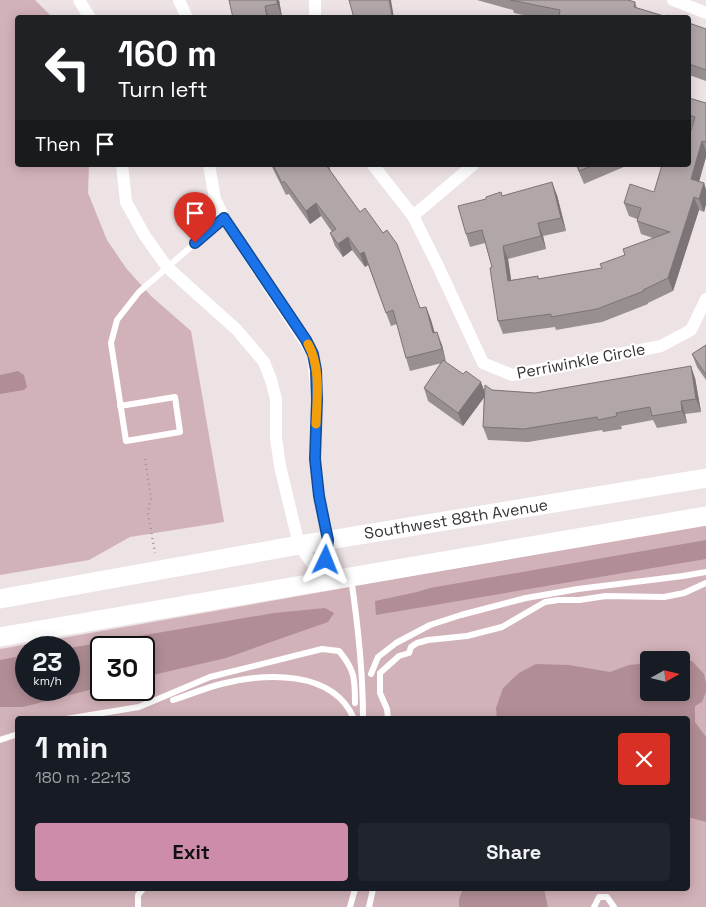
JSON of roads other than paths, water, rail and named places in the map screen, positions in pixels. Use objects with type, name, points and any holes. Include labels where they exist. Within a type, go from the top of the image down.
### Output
[{"type":"main road","name":"Southwest 88th Avenue","points":[[0,599],[328,540],[706,478]]},
{"type":"main road","points":[[0,637],[706,516]]},
{"type":"street","points":[[79,0],[88,15]]},
{"type":"street","points":[[179,0],[186,15]]},
{"type":"street","points":[[314,0],[315,15]]},
{"type":"street","points":[[673,0],[706,12]]},
{"type":"street","points":[[122,167],[126,202],[145,236],[167,267],[236,330],[264,362],[272,380],[276,399],[276,438],[280,466],[299,545],[324,580]]},
{"type":"street","points":[[209,167],[215,199],[224,218],[306,340],[313,354],[317,400],[315,459],[319,496],[328,540],[324,580]]},
{"type":"street","name":"Perriwinkle Circle","points":[[376,167],[413,216],[483,363],[512,375],[661,346],[691,330],[706,299]]},
{"type":"street","points":[[413,216],[471,167]]},
{"type":"lane","points":[[120,406],[175,397],[180,432],[126,441],[120,406],[111,343],[117,320],[139,292],[224,218]]},
{"type":"lane","points":[[371,674],[378,658],[396,643],[430,625],[462,615],[526,598],[578,588],[706,572]]},
{"type":"lane","points":[[351,577],[359,632],[363,716]]},
{"type":"lane","points":[[388,716],[388,709],[380,692],[380,672],[399,656],[409,653],[416,643],[485,632],[502,627],[545,602],[606,596],[664,597],[684,593],[706,583]]},
{"type":"lane","points":[[84,716],[139,707],[210,677],[322,649],[339,651],[350,665],[355,684],[355,704]]},
{"type":"lane","points":[[173,700],[219,684],[245,679],[271,677],[298,678],[323,686],[345,701],[352,716]]},
{"type":"lane","points":[[0,740],[15,735]]},
{"type":"lane","points":[[138,907],[138,896],[142,891]]},
{"type":"lane","points":[[350,907],[355,891]]},
{"type":"lane","points":[[369,907],[372,891]]},
{"type":"lane","points":[[594,907],[599,897],[607,897],[614,907]]}]
